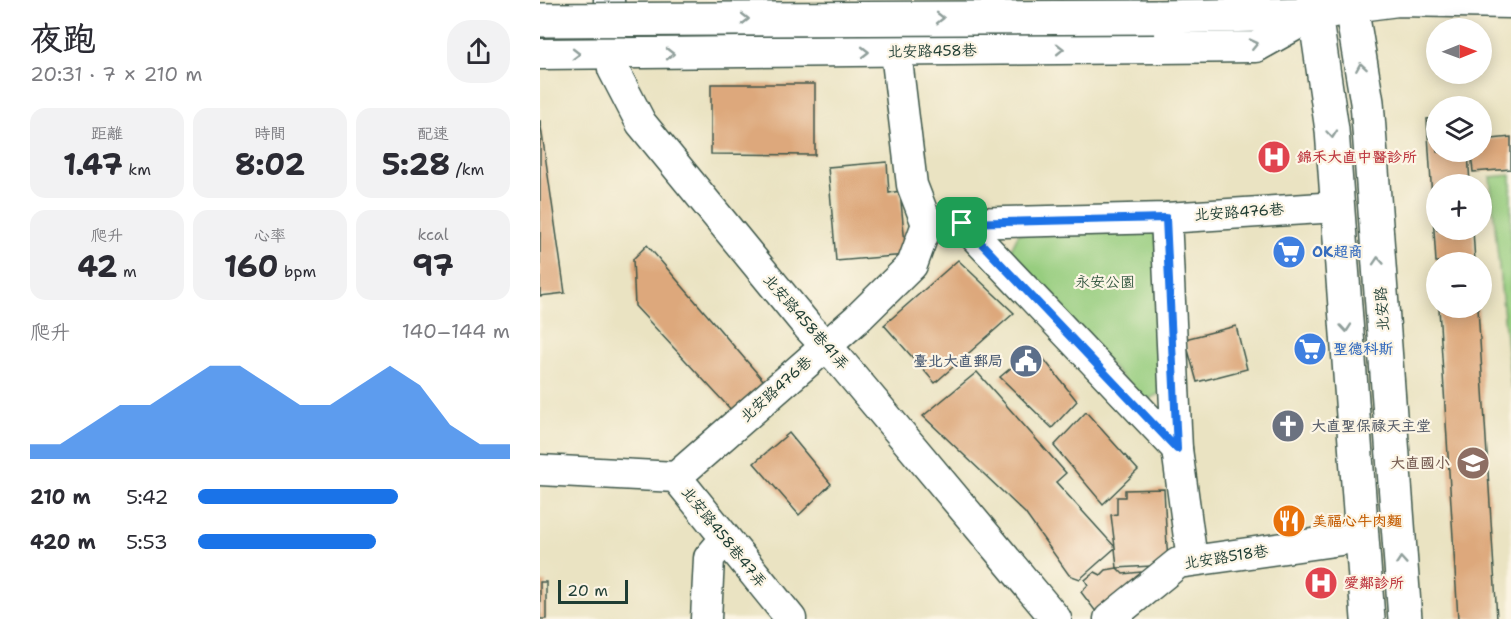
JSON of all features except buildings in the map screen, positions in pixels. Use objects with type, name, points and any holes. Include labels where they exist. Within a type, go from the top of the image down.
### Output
[{"type":"main road","points":[[540,20],[1155,17],[1350,4]]},
{"type":"main road","name":"北安路","points":[[1350,4],[1367,102],[1405,619]]},
{"type":"main road","points":[[1314,7],[1332,130],[1368,619]]},
{"type":"street","name":"北安路458巷41弄","points":[[609,0],[613,69],[641,123],[1056,619]]},
{"type":"street","points":[[1350,4],[1511,3]]},
{"type":"street","name":"北安路458巷","points":[[540,54],[1256,47],[1314,7]]},
{"type":"street","points":[[896,52],[912,185],[927,224]]},
{"type":"street","name":"北安路476巷","points":[[675,477],[856,319],[912,265],[927,224],[1166,218],[1337,207]]},
{"type":"street","points":[[1166,218],[1177,449],[1192,560]]},
{"type":"street","points":[[962,223],[1177,449]]},
{"type":"street","name":"北安路458巷47弄","points":[[540,470],[675,477],[791,619]]},
{"type":"street","name":"北安路518巷","points":[[1109,619],[1178,563],[1362,537]]},
{"type":"street","points":[[706,619],[709,558],[726,538]]},
{"type":"green space","points":[[1511,175],[1511,388],[1492,197],[1492,177]]},
{"type":"green space","name":"永安公園","points":[[1156,227],[1162,392],[1144,402],[1009,253],[1019,233]]},
{"type":"place","name":"錦禾大直中醫診所","points":[[1274,157]]},
{"type":"place","name":"OK超商","points":[[1289,252]]},
{"type":"place","name":"聖德科斯","points":[[1310,349]]},
{"type":"place","name":"臺北大直郵局","points":[[1026,361]]},
{"type":"place","name":"大直聖保祿天主堂","points":[[1288,426]]},
{"type":"place","name":"大直國小","points":[[1473,463]]},
{"type":"place","name":"美福心牛肉麵","points":[[1289,521]]},
{"type":"place","name":"愛鄰診所","points":[[1321,583]]},
{"type":"route","points":[[1166,218],[1177,449],[1069,336],[962,223],[1166,218]]}]
